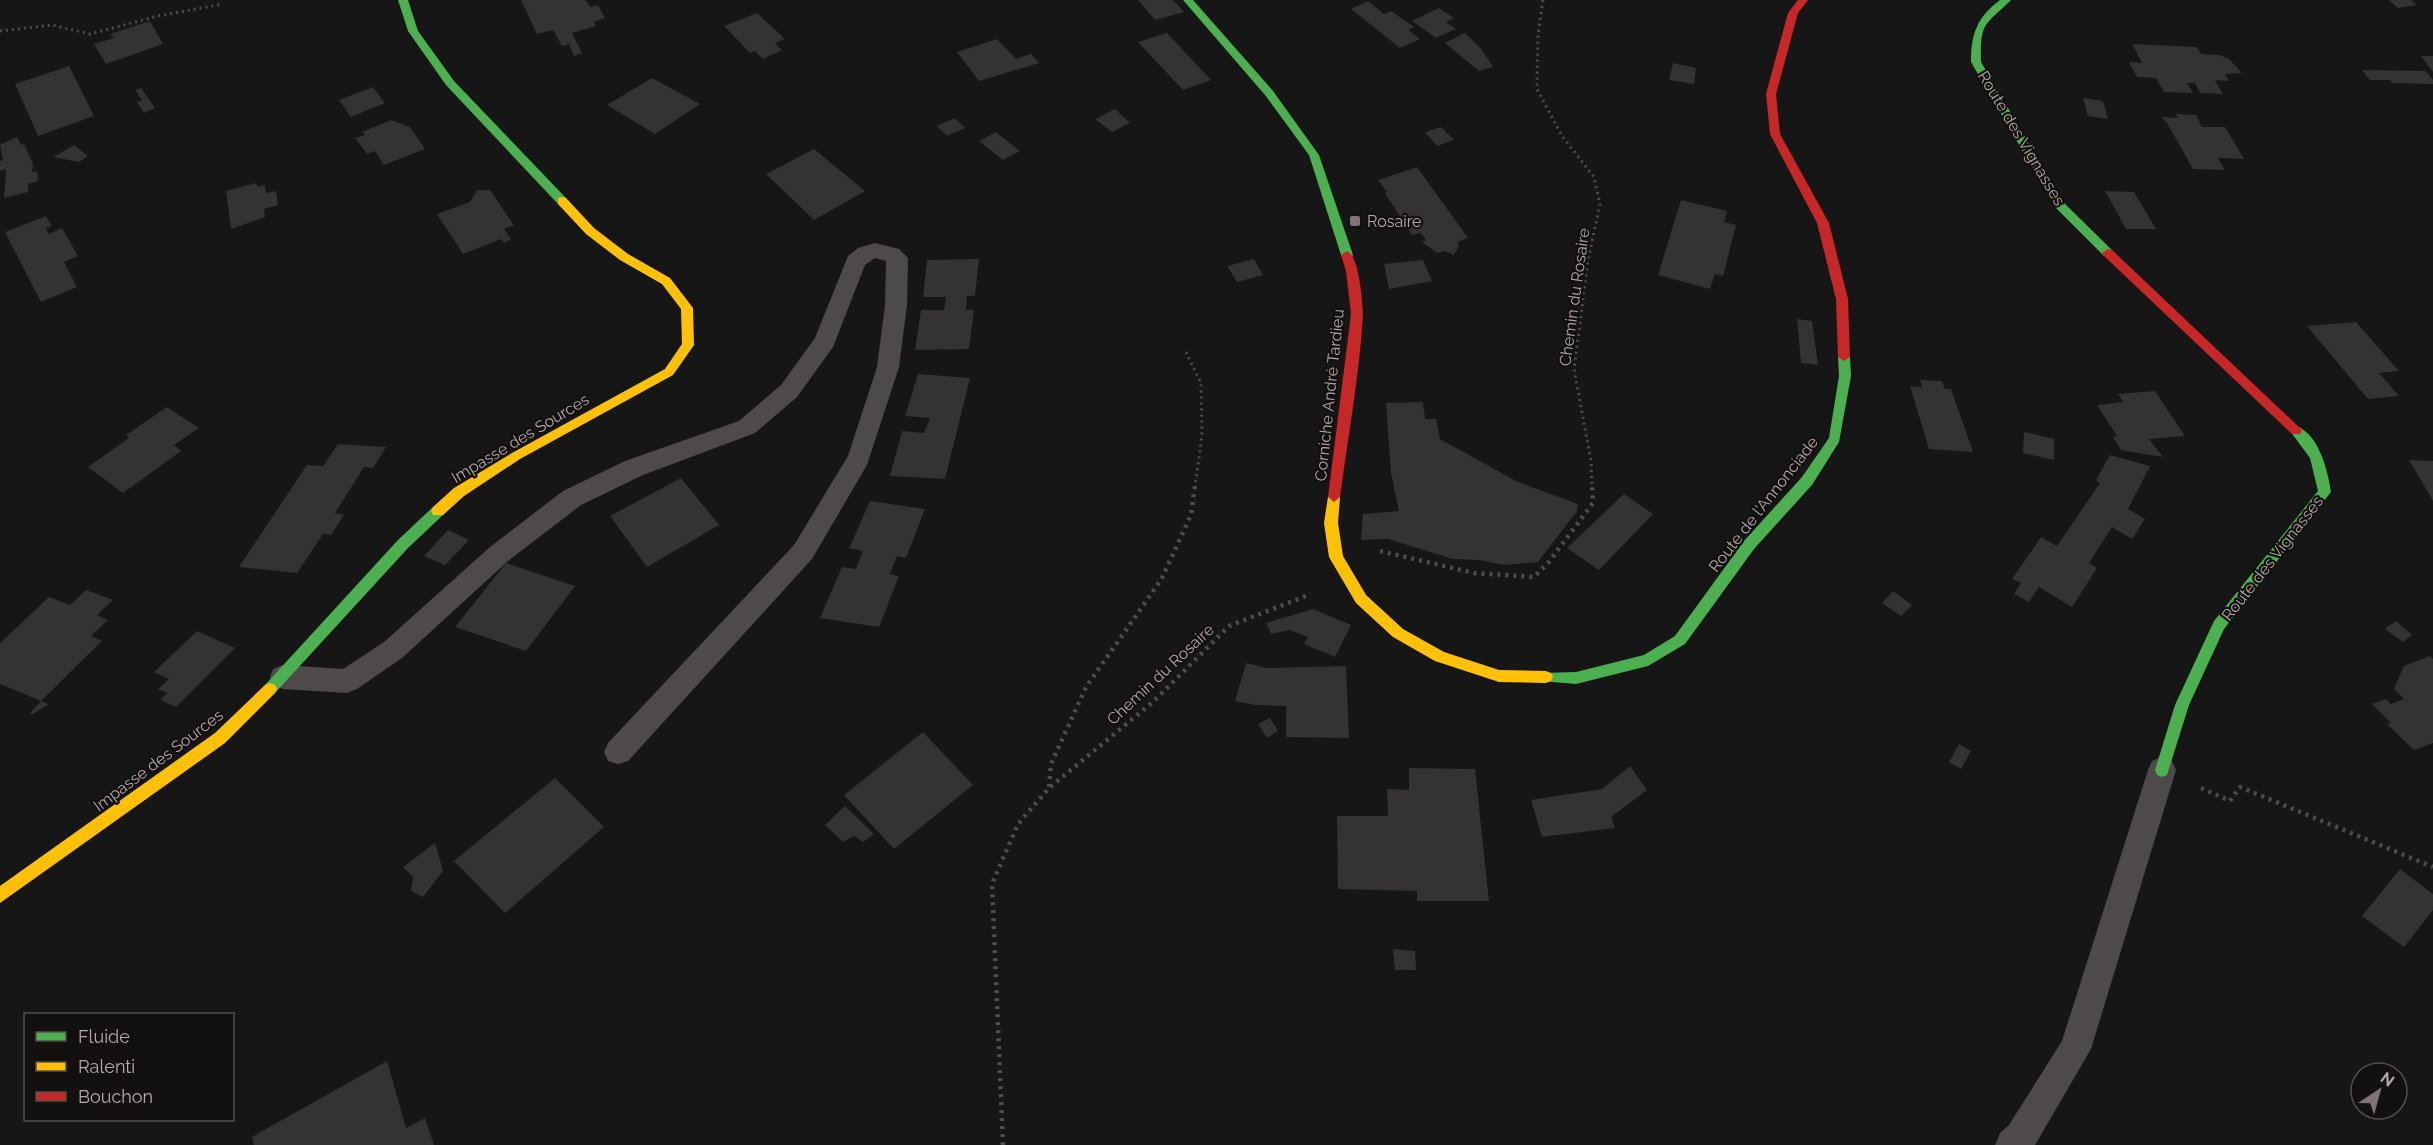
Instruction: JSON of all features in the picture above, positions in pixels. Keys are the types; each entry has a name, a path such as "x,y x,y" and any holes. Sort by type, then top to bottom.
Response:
{"street":[{"name":"Impasse des Sources","path":"0,895 220,738 283,677 404,544 459,492 516,456 669,372 688,345 687,308 666,281 624,257 590,231 450,83 413,32 403,0"},
{"name":"Corniche André Tardieu","path":"1188,0 1269,93 1314,155 1352,272 1357,314 1331,523 1336,557"},
{"name":"Route de l'Annonciade","path":"1336,557 1361,599 1398,633 1440,657 1499,676 1576,678 1648,660 1680,640 1749,545 1807,481 1835,439 1845,376 1842,299 1823,223 1775,134 1771,94 1793,13 1803,0"},
{"name":"Route des Vignasses","path":"2006,0 1984,14 1976,36 1976,62 2059,204 2132,277 2305,440 2322,468 2325,492 2219,625 2182,705 2162,770"}],"lane":[{"path":"283,677 347,681 393,650 499,554 572,498 634,468 747,427 789,391 825,341 856,261 866,251 885,250 897,258 896,305 888,367 859,458 803,552 618,752"},
{"name":"Route des Vignasses","path":"2012,1145 2021,1137 2075,1049 2162,770"}],"path":[{"name":"Chemin du Rosaire","path":"1003,1145 992,884 1018,824 1049,788 1153,702 1229,626 1306,596 1336,557 1359,546 1474,573 1534,577 1548,563 1593,503 1591,461 1574,369 1588,260 1600,204 1594,177 1562,136 1537,89 1538,34 1543,0"},
{"path":"0,31 52,25 90,34 158,16 224,4"},
{"path":"1049,788 1051,764 1086,687 1161,580 1191,515 1202,435 1201,383 1186,352"},
{"path":"2162,770 2230,801 2240,787 2433,867"}],"building":[{"path":"521,0 586,0 590,7 598,5 605,18 594,22 596,26 572,33 582,53 574,56 569,44 562,46 553,30 537,34"},
{"path":"1138,0 1173,0 1184,12 1155,20"},
{"path":"2389,0 2411,0 2417,5 2398,8"},
{"path":"1368,1 1384,14 1391,11 1414,27 1408,30 1420,39 1400,48 1351,9"},
{"path":"1439,8 1454,18 1446,22 1456,29 1436,38 1412,21"},
{"path":"757,13 785,39 775,43 782,50 763,59 755,51 750,53 724,26"},
{"path":"150,21 163,44 106,64 94,44 114,38 110,34"},
{"path":"1167,33 1211,80 1183,90 1138,42"},
{"path":"1465,33 1482,50 1493,67 1479,71 1445,43"},
{"path":"997,39 1016,59 1031,54 1039,63 979,81 957,52"},
{"path":"2132,44 2197,47 2201,54 2220,55 2229,59 2242,73 2225,74 2229,81 2215,80 2223,94 2200,93 2195,83 2187,83 2193,93 2164,92 2156,78 2137,77 2129,62 2142,63"},
{"path":"2421,56 2433,56 2433,72"},
{"path":"1673,63 1696,68 1694,84 1669,80"},
{"path":"69,66 94,116 38,136 15,84"},
{"path":"2362,70 2426,71 2433,80 2433,84 2370,80"},
{"path":"652,78 700,104 655,134 607,105"},
{"path":"373,87 385,103 351,117 339,100"},
{"path":"141,88 155,108 144,113 137,102 142,100 135,90"},
{"path":"2083,98 2103,101 2108,119 2088,116"},
{"path":"1115,109 1130,123 1112,132 1095,119"},
{"path":"2176,114 2196,115 2202,127 2225,127 2244,159 2218,158 2225,170 2193,169 2167,123 2161,117 2178,118"},
{"path":"955,118 965,128 947,136 937,126"},
{"path":"391,120 410,127 425,149 384,165 375,151 367,154 355,138 365,135 362,132"},
{"path":"1441,127 1454,140 1437,146 1425,132"},
{"path":"996,132 1020,151 1003,160 979,141"},
{"path":"17,137 21,145 24,144 33,164 32,172 37,171 38,181 28,184 28,192 4,198 6,172 5,169 0,171 0,161 3,160 0,145"},
{"path":"74,145 88,156 79,162 53,157"},
{"path":"814,149 865,191 814,220 766,174"},
{"path":"1417,167 1468,238 1457,242 1459,246 1454,255 1445,251 1437,253 1422,242 1426,240 1421,233 1412,235 1378,180"},
{"path":"256,183 258,187 265,185 266,193 276,191 278,205 264,209 265,217 231,229 226,191"},
{"path":"477,190 490,190 514,225 504,229 511,239 504,243 501,239 463,254 437,214 470,202"},
{"path":"2105,191 2134,192 2156,229 2126,229"},
{"path":"1681,200 1727,211 1724,222 1736,225 1723,276 1715,274 1710,289 1658,275"},
{"path":"46,216 52,226 46,228 49,234 62,228 78,256 64,262 77,287 41,302 5,232"},
{"path":"979,259 975,296 967,296 966,310 974,310 969,349 915,350 921,310 944,310 946,297 923,297 927,260"},
{"path":"1254,259 1263,275 1237,282 1227,266"},
{"path":"1423,260 1432,281 1389,289 1384,264"},
{"path":"1797,319 1812,321 1818,365 1801,363"},
{"path":"2356,322 2399,371 2379,373 2399,396 2368,399 2307,326"},
{"path":"918,374 970,378 945,479 890,476 902,431 924,433 930,418 905,416"},
{"path":"1920,380 1942,381 1945,389 1951,389 1973,452 1929,449 1910,386 1922,387"},
{"path":"2155,391 2185,436 2149,439 2163,457 2121,450 2113,437 2117,436 2097,405 2123,402 2118,394"},
{"path":"1423,402 1425,419 1436,419 1440,439 1518,482 1578,504 1577,511 1538,562 1505,565 1479,560 1453,559 1388,539 1361,540 1363,514 1399,511 1391,473 1386,403"},
{"path":"167,407 199,428 174,445 181,451 123,493 88,467 129,438 126,435"},
{"path":"2024,432 2054,439 2054,460 2023,453"},
{"path":"338,444 386,447 373,468 364,467 335,513 344,515 331,535 323,534 297,573 239,567 307,465 323,466"},
{"path":"2110,455 2150,466 2128,509 2145,519 2132,539 2112,527 2089,563 2097,568 2072,607 2039,587 2029,602 2014,594 2021,583 2012,579 2041,537 2057,546 2100,483 2096,480"},
{"path":"2409,460 2433,461 2433,501"},
{"path":"681,478 719,525 647,567 610,516"},
{"path":"1624,494 1653,514 1599,570 1567,548"},
{"path":"870,501 925,509 906,558 897,556 890,574 899,576 879,627 820,618 842,567 856,569 863,551 849,548"},
{"path":"448,530 469,540 445,565 424,556"},
{"path":"506,563 575,586 526,651 455,627"},
{"path":"86,590 113,600 97,615 108,620 91,636 102,641 41,701 0,684 0,643 49,597 70,605"},
{"path":"1893,591 1912,605 1901,616 1882,603"},
{"path":"1313,609 1351,625 1335,657 1304,644 1308,637 1290,630 1271,634 1266,623"},
{"path":"2396,621 2412,635 2403,642 2385,629"},
{"path":"197,631 235,648 176,707 161,700 167,693 158,689 169,679 154,672"},
{"path":"2430,656 2433,659 2433,743 2414,750 2387,724 2391,723 2372,704 2386,699 2391,704 2404,699 2394,689 2404,666"},
{"path":"1246,663 1267,668 1346,666 1349,738 1286,737 1286,706 1255,705 1235,701"},
{"path":"41,701 49,704 33,714 30,713"},
{"path":"1270,718 1278,731 1267,738 1258,724"},
{"path":"923,732 973,785 894,849 844,795"},
{"path":"1959,744 1971,751 1961,769 1949,762"},
{"path":"1630,766 1647,790 1611,817 1615,828 1542,837 1531,800 1602,789"},
{"path":"1409,768 1475,769 1489,901 1417,901 1417,891 1338,889 1337,816 1388,816 1387,789 1409,790"},
{"path":"555,778 604,827 505,913 454,861"},
{"path":"845,806 874,834 863,842 854,836 843,842 825,825"},
{"path":"435,843 443,871 423,897 411,891 413,877 403,867"},
{"path":"2400,869 2433,894 2433,910 2404,947 2362,916"},
{"path":"1393,949 1415,951 1416,970 1395,970"},
{"path":"387,1061 406,1128 425,1118 434,1145 254,1145 252,1137"}],"traffic: fast":[{"path":"403,0 413,31 450,83 562,201"},
{"path":"1188,0 1269,93 1314,155 1347,255"},
{"path":"2006,0 1989,13 1980,26 1976,41 1976,62 2059,204 2108,253"},
{"path":"1546,677 1576,678 1648,660 1680,640 1749,545 1807,481 1835,439 1845,376 1844,357"},
{"path":"2162,770 2182,705 2219,625 2325,492 2316,458 2303,437 2296,431"},
{"path":"270,689 403,544 438,511"}],"traffic: slow":[{"path":"438,511 459,492 516,456 669,372 688,345 687,308 666,281 624,257 590,231 562,201"},
{"path":"1334,497 1331,523 1336,557 1361,599 1398,633 1440,657 1499,676 1546,677"},
{"path":"0,895 220,738 270,689"}],"traffic: jam":[{"path":"1803,0 1793,13 1771,94 1775,134 1823,223 1842,299 1844,357"},
{"path":"2108,253 2296,431"},
{"path":"1334,497 1357,314 1352,271 1347,255"}],"place":[{"name":"Rosaire","path":"1355,221"}]}
